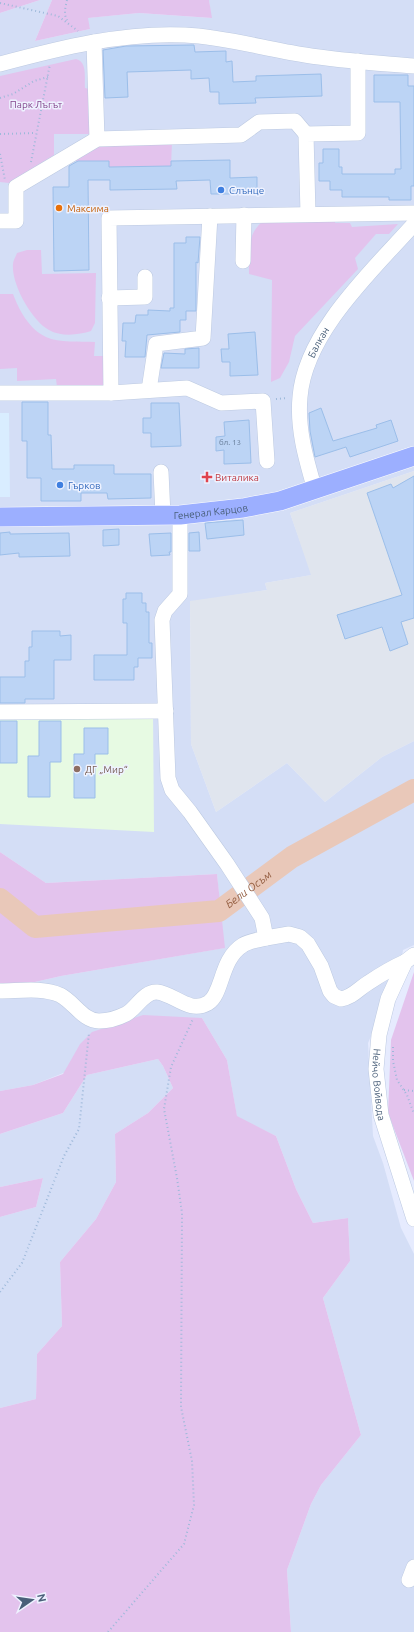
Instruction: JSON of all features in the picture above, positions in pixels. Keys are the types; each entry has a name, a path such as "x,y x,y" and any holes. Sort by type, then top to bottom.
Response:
{"main road":[{"name":"Генерал Карцов","path":"0,517 172,515 243,508 280,501 414,456"}],"street":[{"path":"0,64 94,42 139,36 169,35 222,38 305,55 358,62 414,66"},
{"path":"94,42 97,139"},
{"path":"306,134 358,134 358,62"},
{"path":"0,221 16,221 16,188 97,139 241,135 259,122 295,121 306,134 308,214"},
{"path":"111,393 109,218 414,213"},
{"path":"243,261 244,215"},
{"path":"149,390 156,344 203,338 210,216"},
{"name":"Балкан","path":"315,490 302,444 300,412 302,382 311,355 327,327 364,281 414,224"},
{"path":"109,298 145,297 145,277"},
{"path":"0,393 111,393 187,388 221,403 263,401 267,461"},
{"path":"161,472 172,515 180,594 165,610 162,620 168,778 172,790 190,812 252,901 262,918 266,938"},
{"path":"0,712 166,710"},
{"path":"0,991 39,990 60,995 73,1004 90,1020 99,1021 110,1020 127,1014 152,992 158,992 189,1006 199,1006 207,1003 214,998 227,963 234,952 244,944 266,938 289,934 300,937 308,944 321,966 330,991 334,996 341,999 354,994 388,970 409,959"},
{"name":"Нейчо Войвода","path":"409,959 388,999 379,1035 376,1068 381,1115 414,1219"}],"path":[{"path":"67,0 65,10 66,19 75,30 78,46"},
{"path":"0,3 58,16 94,42"},
{"path":"27,181 53,51"},
{"path":"0,98 13,94 34,81 48,77"},
{"path":"0,134 36,133"},
{"path":"263,401 300,396"},
{"path":"108,1632 184,1544 194,1505 192,1461 181,1407 182,1213 164,1109 171,1067 199,1006"},
{"path":"0,1292 22,1263 64,1156 79,1129 90,1020"},
{"path":"392,1044 393,1061 398,1080 414,1114"},
{"path":"404,1090 414,1091"}],"shaded area":[{"path":"40,0 52,0 35,41 90,29 87,18 139,13 211,18 209,0 414,0 414,471 290,513 312,575 265,583 267,590 190,602 191,744 216,812 287,763 325,802 382,757 414,741 414,945 403,950 400,969 368,1043 373,1136 383,1163 401,1228 414,1254 414,1632 291,1632 287,1570 311,1504 321,1485 361,1435 323,1298 350,1261 348,1218 313,1223 296,1189 276,1136 237,1117 227,1060 202,1018 33,1085 0,1091 0,990 61,976 224,948 217,874 46,883 0,852 0,13"},
{"path":"0,413 9,413 10,497 0,497"},
{"path":"414,471 414,741 382,757 325,802 287,763 216,812 191,744 190,601 267,590 265,583 311,575 290,513"},
{"name":"ДГ „Мир“","path":"153,713 154,832 0,824 0,715"},
{"path":"158,1059 163,1066 173,1088 148,1113 115,1134 116,1182 96,1219 60,1262 62,1326 37,1354 36,1399 0,1408 0,1217 36,1207 43,1178 0,1187 0,1134 63,1113 87,1075"}],"green space":[{"path":"0,0 40,0 0,13"},
{"path":"52,0 209,0 212,18 139,13 88,18 90,29 35,41"},
{"name":"Парк Лъгът","path":"76,59 80,61 84,67 85,88 89,89 90,134 54,134 54,155 9,183 0,182 0,76"},
{"path":"100,142 172,142 171,166 109,167 109,161 69,161"},
{"path":"335,217 335,223 350,223 352,227 398,224 389,234 376,234 355,258 358,269 295,336 289,362 280,378 271,382 272,280 249,274 249,252 251,239 258,226 263,221"},
{"path":"27,250 41,250 42,274 96,273 95,323 91,331 81,334 59,334 49,330 36,319 19,291 13,272 13,263 17,253"},
{"path":"0,294 13,294 25,318 40,334 51,339 63,341 95,342 94,356 105,356 105,385 57,387 56,379 17,381 17,368 0,369"},
{"path":"0,852 46,883 217,874 225,948 61,976 0,990"},
{"path":"414,972 414,1181 388,1113 391,1040"},
{"path":"143,1015 202,1018 227,1060 237,1116 276,1136 296,1189 313,1223 348,1218 350,1261 323,1298 361,1435 321,1485 311,1504 287,1570 291,1632 0,1632 0,1408 36,1399 37,1354 62,1326 60,1262 96,1219 116,1182 115,1134 148,1113 173,1088 163,1066 158,1059 87,1075 63,1113 0,1134 0,1091 33,1085 63,1074 80,1044 92,1032"},
{"path":"43,1178 36,1207 0,1217 0,1187"}],"building":[{"path":"194,45 195,52 226,51 226,62 232,61 233,82 256,81 256,76 321,74 322,96 255,98 256,103 219,104 219,92 210,92 209,78 191,79 191,70 127,72 128,97 105,98 103,50 126,46"},
{"path":"374,75 408,75 408,86 414,86 414,186 411,186 411,200 389,200 389,197 342,197 342,190 330,190 330,181 319,181 319,163 323,163 323,149 339,149 339,167 342,167 342,174 395,174 395,169 401,169 400,102 374,102"},
{"path":"230,160 230,178 257,177 257,194 211,194 210,180 176,181 177,189 110,190 110,180 88,180 89,270 54,271 53,187 69,187 69,166 78,161 109,161 109,167 171,166 171,161"},
{"path":"186,237 200,237 198,263 196,262 196,311 186,311 186,320 180,320 180,332 147,335 145,357 125,357 126,341 122,341 123,323 135,323 136,315 148,315 148,310 170,311 170,308 174,308 174,243 186,243"},
{"path":"255,332 258,375 230,376 230,362 222,362 221,349 229,349 228,334"},
{"path":"199,348 199,368 161,368 164,353 185,354 185,349"},
{"path":"22,402 48,402 48,435 51,435 52,469 74,469 74,465 114,465 114,474 151,474 151,498 108,499 107,493 81,493 81,501 41,501 41,478 27,478 27,441 22,441"},
{"path":"151,403 179,403 181,446 151,447 151,433 143,433 143,418 151,418"},
{"path":"321,408 333,441 377,428 376,425 391,420 398,441 350,457 346,447 315,457 310,431 309,413"},
{"path":"249,420 251,463 224,464 224,450 216,451 216,437 225,436 224,422"},
{"path":"414,476 414,618 401,622 408,644 390,651 382,627 345,639 337,615 402,595 367,493 391,484 393,488"},
{"path":"243,520 244,535 207,539 205,523"},
{"path":"119,529 119,545 103,546 103,530"},
{"path":"10,532 10,534 69,533 70,556 19,557 19,553 0,555 0,533"},
{"path":"199,532 200,551 189,551 189,533"},
{"path":"171,533 170,555 151,556 149,534"},
{"path":"126,593 142,593 142,603 146,603 146,612 149,612 149,643 152,643 152,658 138,658 138,667 134,667 134,680 94,680 94,655 127,655 127,623 123,623 123,599 126,599"},
{"path":"32,631 60,631 60,636 71,635 71,660 54,660 54,699 25,699 25,703 0,703 0,677 25,677 25,661 29,661 29,647 32,647"},
{"path":"0,721 17,721 17,763 0,763"},
{"path":"39,721 61,721 61,762 50,762 50,797 28,797 28,756 39,756"},
{"path":"84,728 108,728 108,754 95,754 95,798 74,798 74,754 84,754"}],"waterway":[{"name":"Бели Осъм","path":"0,899 35,927 219,911 292,857 414,790"}],"place":[{"name":"Слънце","path":"221,190"},
{"name":"Максима","path":"59,208"},
{"name":"Виталика","path":"207,477"},
{"name":"Гърков","path":"60,485"},
{"name":"ДГ „Мир“","path":"77,769"}]}
